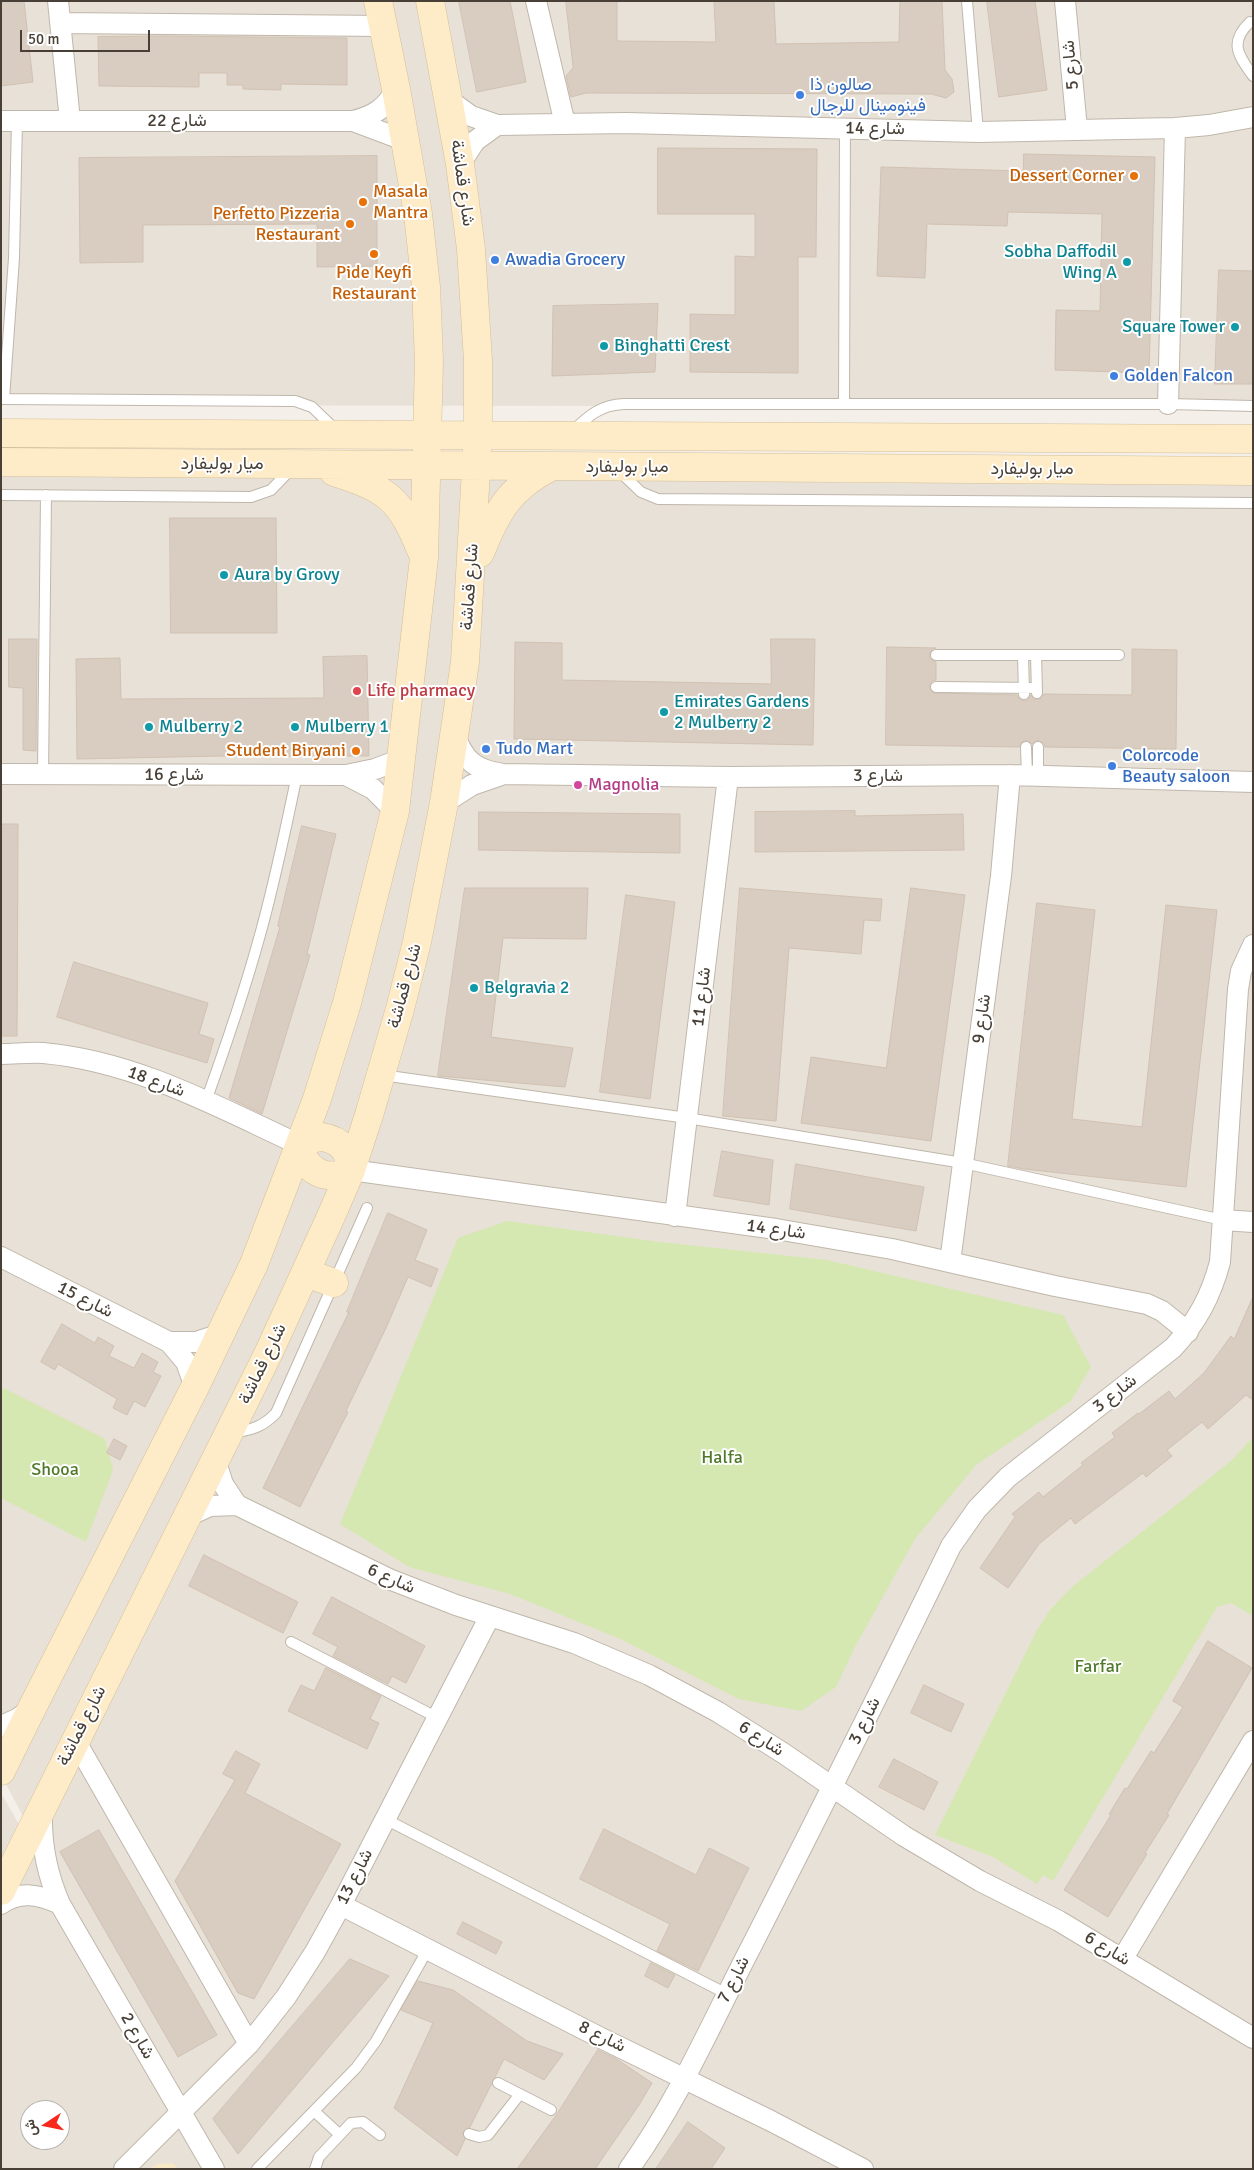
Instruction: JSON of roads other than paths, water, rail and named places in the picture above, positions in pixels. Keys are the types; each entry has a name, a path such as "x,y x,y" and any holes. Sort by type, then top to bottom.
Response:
{"street":[{"path":"58,1 70,121"},
{"name":"شارع قماشة","path":"1,1891 270,1352 306,1273 351,1170 417,942 444,803 465,662 478,435 478,361 470,249 460,164 430,1"},
{"path":"536,1 565,124"},
{"name":"شارع 5","path":"1065,1 1077,129"},
{"path":"1,1771 195,1387 254,1264 317,1099 347,1003 394,811 402,759 424,558 429,361 426,288 418,214 381,14 61,23"},
{"name":"شارع 22","path":"9,121 353,121 367,118 379,111 389,101 396,89"},
{"name":"شارع 14","path":"449,100 471,116 497,125 626,123 978,132 1175,128 1209,125 1253,117"},
{"name":"شارع 22","path":"353,121 406,142"},
{"path":"460,164 475,141 497,125"},
{"path":"1168,404 1175,128"},
{"name":"ميار بوليفارد","path":"1,433 1253,438"},
{"name":"ميار بوليفارد","path":"1,462 1253,471"},
{"path":"304,464 376,487 390,497 411,524 424,558"},
{"path":"470,578 500,508 514,490 532,476 552,466"},
{"name":"شارع 3","path":"454,733 460,750 471,763 486,772 503,774 728,777 1025,776 1253,782"},
{"name":"شارع 16","path":"1,774 346,775 375,770 402,759"},
{"name":"شارع 3","path":"444,803 472,784 503,774"},
{"name":"شارع 16","path":"346,775 373,789 394,811"},
{"name":"شارع 9","path":"950,1262 1001,876 1025,776"},
{"name":"شارع 11","path":"675,1216 728,777"},
{"name":"شارع 3","path":"832,1788 951,1546 977,1509 1008,1477 1157,1362 1188,1332 1202,1310 1213,1287 1220,1262 1238,989 1241,971 1253,945"},
{"name":"شارع 18","path":"1,1054 43,1053 86,1060 128,1071 170,1085 300,1145"},
{"path":"300,1145 305,1162 318,1173 335,1176 351,1170"},
{"name":"شارع 14","path":"351,1170 834,1238 1147,1304 1162,1311 1188,1332"},
{"path":"1223,1220 1253,1222"},
{"name":"شارع 15","path":"1,1257 169,1342 186,1362 195,1387"},
{"path":"306,1273 334,1283"},
{"name":"شارع 15","path":"169,1342 196,1342 220,1334"},
{"path":"215,1459 223,1484 237,1505"},
{"name":"شارع 6","path":"186,1517 210,1506 237,1505 389,1579 422,1593 574,1643 649,1675 718,1712 783,1753 904,1836 980,1881 1059,1921 1123,1958 1253,2038"},
{"name":"شارع 13","path":"182,2112 249,2044 286,1997 315,1952 490,1616"},
{"path":"1,1726 17,1719 32,1708"},
{"path":"75,1740 249,2044"},
{"path":"1123,1958 1253,1741"},
{"name":"شارع 7","path":"629,2169 647,2143 684,2078 832,1788"},
{"name":"شارع 2","path":"42,1806 44,1857 50,1881 60,1904 214,2169"},
{"path":"1,1904 7,1899 24,1894 43,1896 60,1904"},
{"name":"شارع 8","path":"341,1905 771,2120 863,2169"},
{"path":"124,2169 182,2112"}],"lane":[{"path":"967,1 978,132"},
{"path":"1250,22 1238,38 1237,48 1240,58 1253,76"},
{"path":"9,121 14,258 3,399 294,401 312,407 340,435"},
{"path":"844,128 844,404"},
{"path":"568,435 595,410 614,404 1168,404 1253,406"},
{"path":"1,494 251,497 272,490 304,464"},
{"path":"615,466 640,492 658,499 1253,503"},
{"path":"43,774 46,495"},
{"path":"936,655 1119,655"},
{"path":"1023,655 1024,691"},
{"path":"936,687 1037,691 1036,655"},
{"path":"1025,776 1026,747"},
{"path":"1025,776 1038,747"},
{"path":"206,1101 234,1021 259,940 280,858 296,775"},
{"path":"380,1075 687,1118 963,1163 1223,1220"},
{"path":"228,1433 256,1428 268,1422 276,1413 367,1208"},
{"path":"291,1642 438,1718"},
{"path":"385,1819 727,1994"},
{"path":"257,2169 356,2068 376,2041 428,1949"},
{"path":"498,2083 551,2110"},
{"path":"469,2134 479,2137 488,2135 520,2094"},
{"path":"314,2111 339,2134"},
{"path":"315,2169 319,2157 350,2123 356,2121 363,2122 380,2134"}],"place":[{"name":"صالون ذا فينومينال للرجال","path":"800,95"},
{"name":"Dessert Corner","path":"1134,176"},
{"name":"Masala Mantra","path":"363,202"},
{"name":"Perfetto Pizzeria Restaurant","path":"350,224"},
{"name":"Pide Keyfi Restaurant","path":"374,254"},
{"name":"Awadia Grocery","path":"495,260"},
{"name":"Sobha Daffodil Wing A","path":"1127,262"},
{"name":"Square Tower","path":"1235,327"},
{"name":"Binghatti Crest","path":"604,346"},
{"name":"Golden Falcon","path":"1114,376"},
{"name":"Aura by Grovy","path":"224,575"},
{"name":"Life pharmacy","path":"357,691"},
{"name":"Emirates Gardens 2 Mulberry 2","path":"664,712"},
{"name":"Mulberry 2","path":"149,727"},
{"name":"Mulberry 1","path":"295,727"},
{"name":"Tudo Mart","path":"486,749"},
{"name":"Student Biryani","path":"356,751"},
{"name":"Colorcode Beauty saloon","path":"1112,766"},
{"name":"Magnolia","path":"578,785"},
{"name":"Belgravia 2","path":"474,988"}],"park label":[{"name":"Halfa","path":"722,1458"},
{"name":"Shooa","path":"55,1470"},
{"name":"Farfar","path":"1098,1667"}]}
